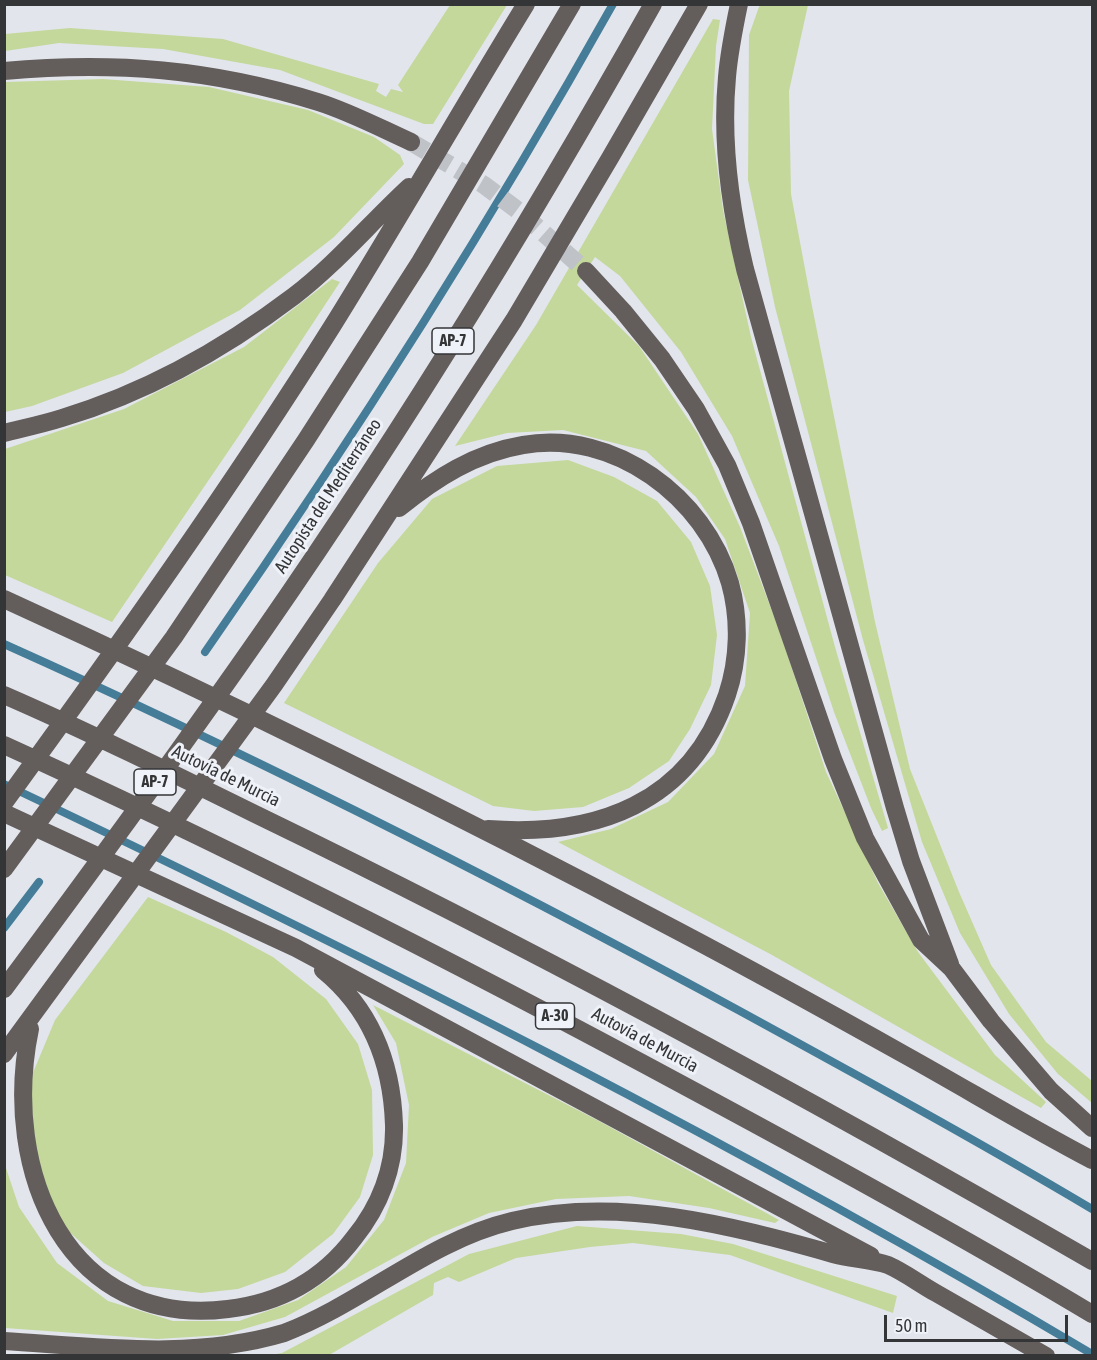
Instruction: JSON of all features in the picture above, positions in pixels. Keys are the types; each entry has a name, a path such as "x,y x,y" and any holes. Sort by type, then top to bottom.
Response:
{"highway":[{"path":"4,803 138,619 333,325 526,4"},
{"path":"6,868 174,636 306,441 408,281 572,4"},
{"name":"Autopista del Mediterráneo","path":"4,989 238,667 351,499 480,299 653,4"},
{"path":"4,1054 274,685 386,518 542,273 699,4"},
{"path":"739,4 726,77 725,121 733,219 895,808 911,861 952,969"},
{"path":"4,71 56,66 129,67 197,74 262,87 320,103 411,142"},
{"path":"4,433 63,418 126,394 184,367 240,334 295,296 422,176"},
{"path":"586,271 623,311 662,359 696,409 727,465 751,523 833,759 865,838 921,940 952,969 992,1022 1051,1090 1092,1128"},
{"path":"386,518 421,490 454,468 490,453 524,444 560,442 590,448 622,459 640,468 678,496 698,519 720,555 730,584 736,613 737,647 731,682 720,716 702,748 680,773 652,796 620,813 585,824 557,829 519,831 480,828"},
{"path":"4,599 480,828 680,932 906,1055 1018,1121 1092,1160"},
{"name":"Autovía de Murcia","path":"4,694 360,865 612,994 1092,1260"},
{"name":"Autovía de Murcia","path":"4,745 339,906 580,1029 834,1167 1092,1314"},
{"path":"4,813 296,948 887,1265 1046,1356"},
{"path":"43,1003 21,1054 10,1114 11,1144 19,1177 29,1205 46,1233 65,1255 86,1273 114,1290 145,1303 179,1310 211,1312 242,1308 269,1301 302,1287 330,1266 366,1224 380,1197 389,1168 394,1136 389,1072 380,1045 361,1010 337,982 296,948"},
{"path":"4,1341 165,1353 210,1352 247,1345 285,1333 321,1316 432,1253 471,1234 510,1222 549,1214 590,1211 635,1213 700,1221 759,1233 841,1256 887,1265"}],"green space":[{"path":"760,4 808,5 789,91 791,194 875,622 910,769 991,965 1046,1042 1092,1081 1092,1103 1058,1074 1009,1014 960,933 922,842 863,640 775,307 748,180 749,35"},
{"path":"450,5 507,5 433,124 424,124 280,70 163,49 59,43 5,51 5,34 70,28 223,39 379,84 376,91 386,97 391,89 403,92 398,85"},
{"path":"713,19 720,20 716,46 712,129 723,210 751,337 835,647 888,828 882,831 871,808 834,712 779,546 732,436 681,352 620,276 595,257 577,285 639,346 698,434 740,527 780,632 826,772 878,883 918,952 995,1055 1046,1102 1041,1108 772,955 558,842 611,829 668,802 714,754 745,686 750,613 725,539 696,497 646,451 563,430 507,433 455,446 536,325"},
{"path":"103,79 209,87 308,110 374,137 400,155 404,164 334,237 240,310 123,373 32,406 5,412 5,82"},
{"path":"332,279 340,282 112,622 5,575 5,449 124,409 244,347"},
{"path":"568,460 614,477 657,501 691,542 710,586 717,635 711,685 690,729 669,761 629,788 583,807 534,811 493,806 284,703 378,563 432,499 497,466"},
{"path":"148,897 226,932 273,957 326,999 358,1044 372,1090 373,1155 360,1197 333,1234 285,1272 238,1289 201,1293 143,1286 104,1263 66,1229 43,1187 29,1139 32,1075 55,1020"},
{"path":"373,1005 597,1120 779,1220 775,1223 709,1208 629,1196 556,1199 489,1213 432,1237 285,1317 223,1335 157,1339 5,1328 5,1165 19,1207 57,1263 108,1301 173,1321 239,1321 298,1300 346,1267 384,1220 406,1163 409,1105 396,1043"},
{"path":"577,1226 681,1234 733,1244 897,1296 893,1313 730,1255 633,1243 516,1258 459,1282 448,1277 434,1283 433,1295 329,1355 271,1355 282,1353 469,1254"}],"waterway":[{"path":"205,652 313,494 417,333 517,170 613,4"},
{"path":"4,644 283,775 557,914 872,1083 1092,1209"},
{"path":"4,784 281,918 691,1128 826,1202 1092,1354"},
{"path":"4,928 39,882"}],"tunnel":[{"path":"411,142 484,185 520,212 586,271"}]}
